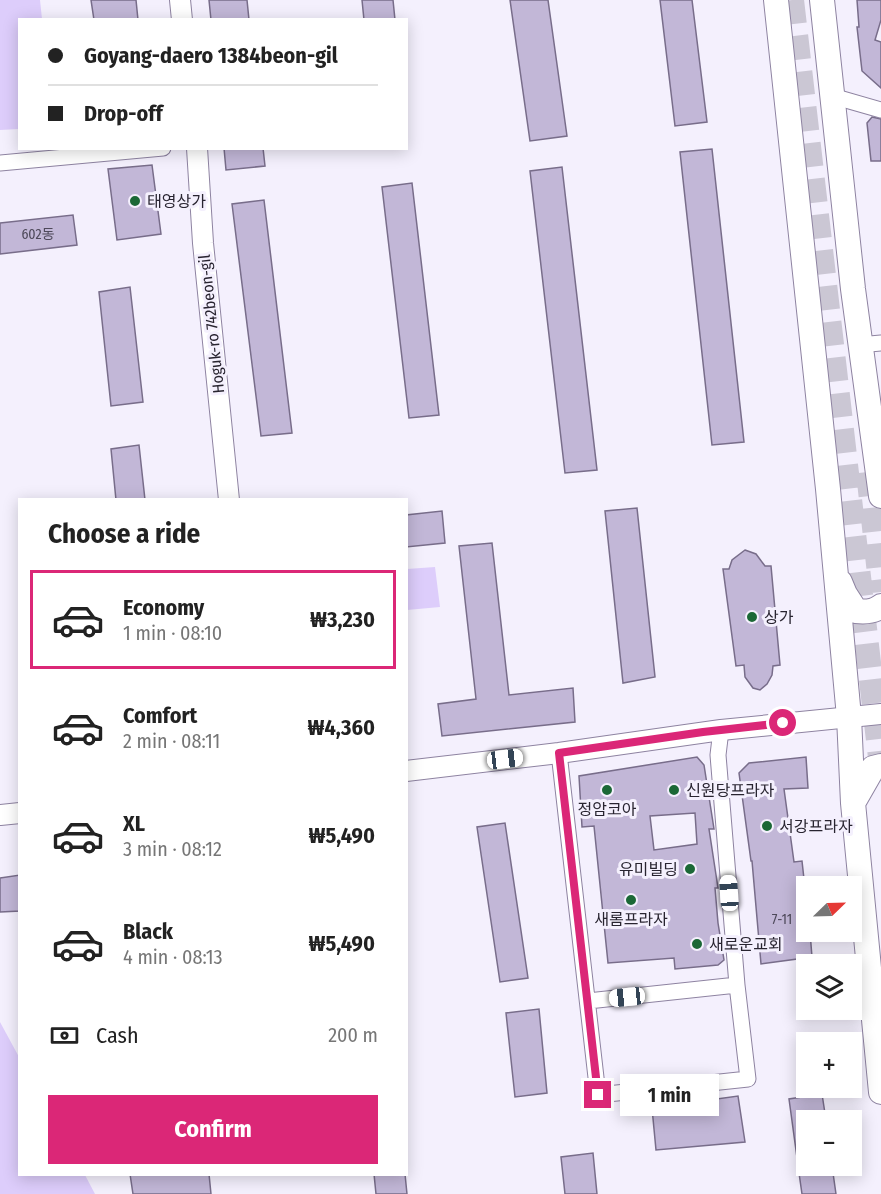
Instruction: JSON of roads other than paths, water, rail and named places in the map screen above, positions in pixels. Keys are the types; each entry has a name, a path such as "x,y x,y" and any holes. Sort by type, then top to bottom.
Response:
{"main road":[{"path":"776,0 835,568 849,717 853,803 881,1092"},
{"path":"822,0 832,96 870,344 881,496"},
{"path":"835,568 844,594 856,610 866,612 877,610 881,606"},
{"path":"853,803 873,768 881,766"}],"street":[{"path":"180,0 182,18"},
{"path":"832,96 881,111"},
{"path":"0,163 141,150"},
{"name":"Hoguk-ro 742beon-gil","path":"196,150 203,243 229,498"},
{"path":"408,771 559,753 721,730 881,714"},
{"path":"559,753 598,1095 748,1079 737,986 718,755 721,730"},
{"path":"0,815 18,813"},
{"path":"588,1002 737,986"}],"tunnel":[{"path":"792,0 881,766"},
{"path":"868,472 881,592"}],"place":[{"name":"태영상가","path":"135,201"},
{"name":"상가","path":"752,617"},
{"name":"정암코아","path":"607,790"},
{"name":"신원당프라자","path":"674,790"},
{"name":"서강프라자","path":"767,826"},
{"name":"유미빌딩","path":"690,869"},
{"name":"새롬프라자","path":"631,900"},
{"name":"새로운교회","path":"697,944"}]}
